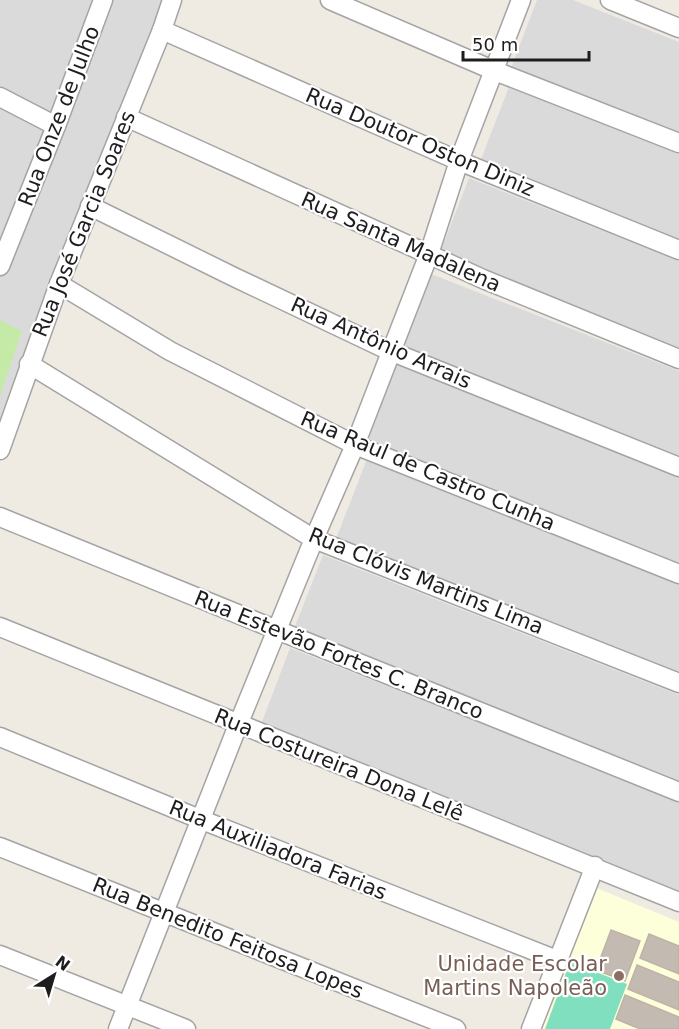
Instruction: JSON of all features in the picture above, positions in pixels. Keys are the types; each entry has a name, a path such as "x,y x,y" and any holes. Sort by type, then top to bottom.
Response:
{"street":[{"name":"Rua Onze de Julho","path":"0,266 103,0"},
{"name":"Rua José Garcia Soares","path":"0,450 59,284 172,0"},
{"path":"330,0 495,71 679,143"},
{"path":"118,1029 238,725 314,538 355,445 429,254 459,161 521,0"},
{"path":"610,0 679,28"},
{"name":"Rua Doutor Oston Diniz","path":"162,30 459,161 679,250"},
{"path":"0,97 56,126"},
{"name":"Rua Santa Madalena","path":"126,117 536,301 679,359"},
{"name":"Rua Antônio Arrais","path":"90,206 390,351 679,466"},
{"name":"Rua Raul de Castro Cunha","path":"59,284 170,351 355,445 679,574"},
{"name":"Rua Clóvis Martins Lima","path":"29,364 314,538 679,683"},
{"name":"Rua Estevão Fortes C. Branco","path":"0,516 679,792"},
{"name":"Rua Costureira Dona Lelê","path":"0,627 238,725 595,866 679,902"},
{"name":"Rua Auxiliadora Farias","path":"0,737 202,820 557,960"},
{"name":"Rua Benedito Feitosa Lopes","path":"0,847 456,1029"},
{"path":"531,1029 595,866"},
{"path":"0,955 186,1029"}],"shaded area":[{"path":"0,0 171,0 0,450"},
{"path":"537,0 573,0 679,42 679,134 511,68"},
{"path":"509,87 679,154 679,246 478,167"},
{"path":"469,178 679,261 679,353 438,258"},
{"path":"431,274 679,371 679,463 401,353"},
{"path":"395,362 679,474 679,566 365,442"},
{"path":"367,459 679,582 679,675 336,539"},
{"path":"323,555 679,695 679,787 292,634"},
{"path":"290,648 679,801 679,893 260,727"},
{"name":"Unidade Escolar Martins Napoleão","path":"594,887 679,922 679,1029 537,1029"}],"green space":[{"path":"0,320 22,331 0,396"},
{"path":"570,962 627,984 610,1029 545,1029"}],"building":[{"path":"611,930 640,941 625,981 596,970"},
{"path":"649,934 679,946 679,974 640,958"},
{"path":"637,965 679,982 679,1010 628,989"},
{"path":"625,995 679,1017 679,1029 640,1029 616,1019"}],"place":[{"name":"Unidade Escolar Martins Napoleão","path":"619,976"}]}
